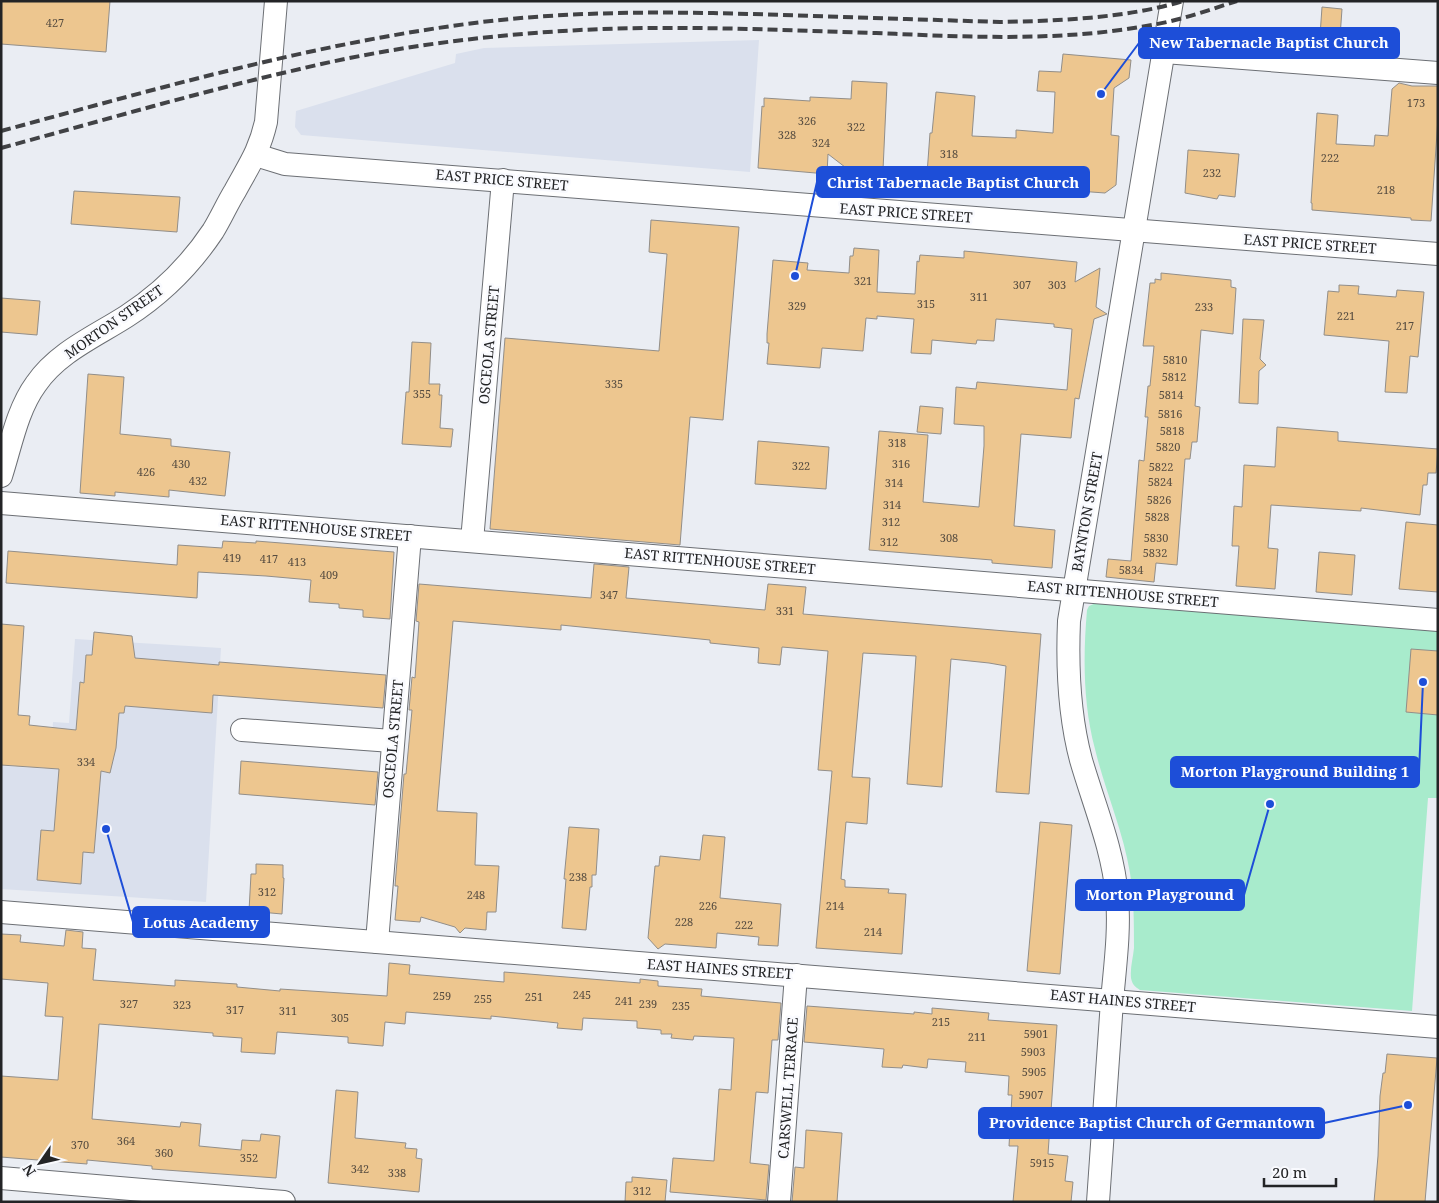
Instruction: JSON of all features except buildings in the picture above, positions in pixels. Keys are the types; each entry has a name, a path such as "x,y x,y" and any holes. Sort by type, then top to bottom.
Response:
{"street":[{"name":"MORTON STREET","path":"1,476 20,415 37,383 65,355 146,303 178,273 197,252 212,231 256,155 266,122 276,1"},
{"name":"BAYNTON STREET","path":"1098,1202 1117,951 1117,895 1113,867 1081,760 1074,727 1070,699 1068,648 1070,613 1172,1"},
{"path":"1164,52 1438,73"},
{"name":"EAST PRICE STREET","path":"256,155 285,164 1438,254"},
{"name":"OSCEOLA STREET","path":"472,541 503,180"},
{"name":"EAST RITTENHOUSE STREET","path":"1,503 1438,620"},
{"name":"OSCEOLA STREET","path":"376,942 410,536"},
{"path":"242,730 392,741"},
{"name":"EAST HAINES STREET","path":"1,912 1438,1026"},
{"name":"CARSWELL TERRACE","path":"779,1202 796,975"},
{"path":"1,1178 284,1202"}],"shaded area":[{"path":"759,40 750,172 301,135 295,127 296,111 455,63 456,54 484,48"},
{"path":"75,639 221,648 206,902 1,889 1,766 50,769 53,722 69,723"}],"green space":[{"path":"1096,603 1438,631 1438,798 1428,798 1412,1011 1140,990 1134,985 1131,980 1134,929 1130,873 1123,841 1095,749 1086,697 1085,645 1087,610 1089,606"}],"railway":[{"path":"1,131 180,83 300,54 360,41 482,22 605,13 729,13 1022,22 1116,15 1162,7 1183,1"},
{"path":"1,148 262,78 369,54 439,43 509,35 580,30 654,28 765,29 980,37 1048,36 1083,34 1163,23 1237,1"}],"place":[{"name":"New Tabernacle Baptist Church","path":"1101,94"},
{"name":"Christ Tabernacle Baptist Church","path":"795,276"},
{"name":"Morton Playground Building 1","path":"1423,682"},
{"name":"Morton Playground","path":"1270,804"},
{"name":"Lotus Academy","path":"106,829"},
{"name":"Providence Baptist Church of Germantown","path":"1408,1105"}]}
